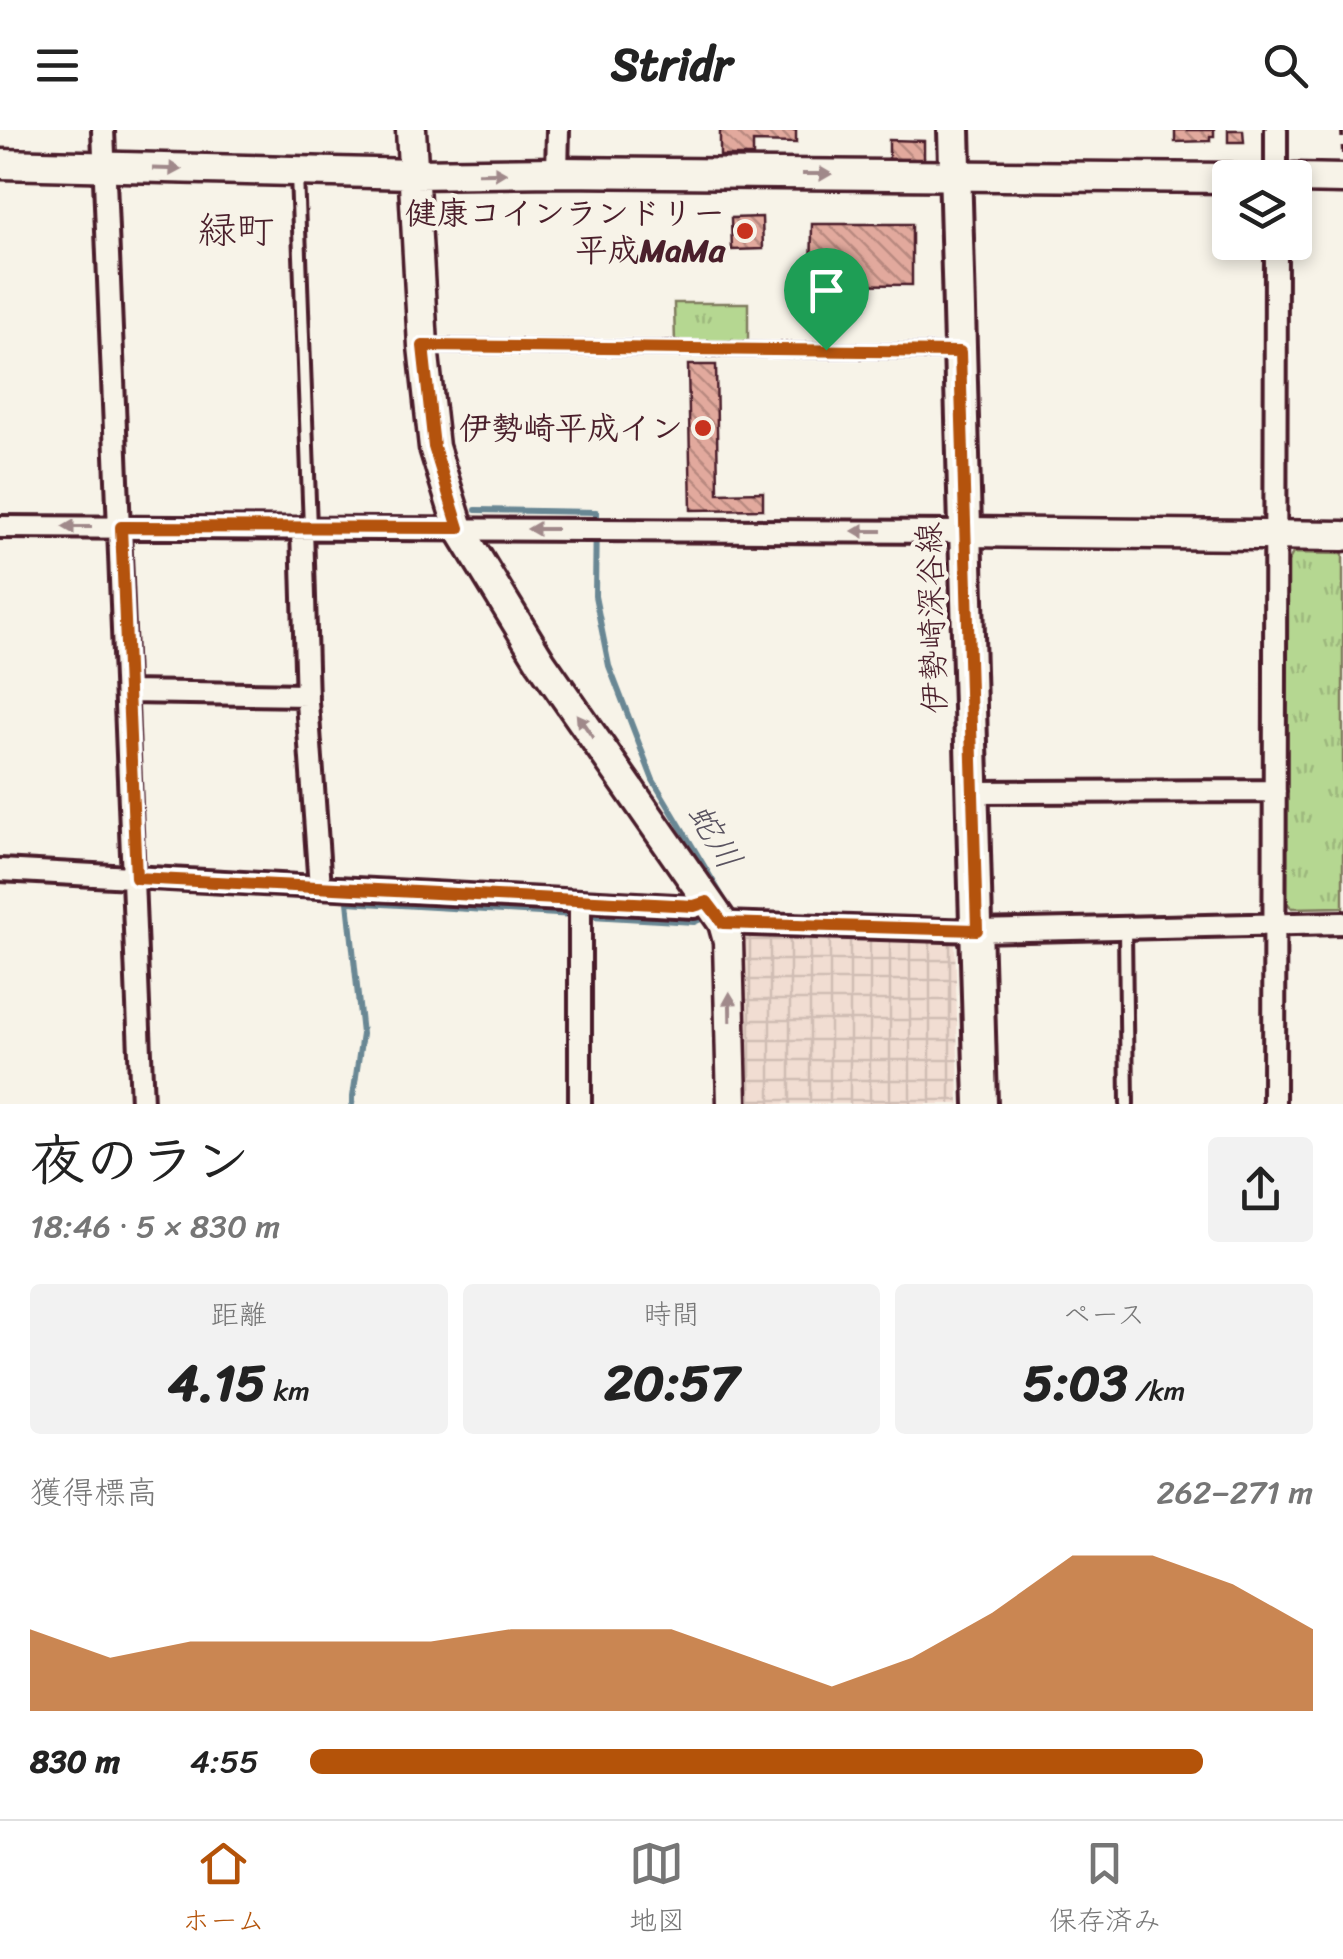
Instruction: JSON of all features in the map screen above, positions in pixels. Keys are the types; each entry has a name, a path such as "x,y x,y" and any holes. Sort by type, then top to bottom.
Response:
{"main road":[{"name":"伊勢崎深谷線","path":"954,130 981,1104"}],"street":[{"path":"103,130 136,878 142,1104"},
{"path":"411,130 423,346 434,447 459,528 540,662 715,912 728,941 732,1104"},
{"path":"556,172 558,130"},
{"path":"1276,130 1276,160"},
{"path":"0,164 297,173 1212,178"},
{"path":"1312,178 1343,179"},
{"path":"1274,1104 1276,260"},
{"path":"0,527 1343,536"},
{"path":"306,528 307,694 320,887"},
{"path":"128,692 307,694"},
{"path":"972,792 1275,791"},
{"path":"0,870 694,906 715,912 977,930 1343,923"},
{"path":"580,903 580,1104"}],"lane":[{"path":"297,173 306,528"},
{"path":"423,346 960,352"},
{"path":"1125,928 1127,1104"}],"path":[{"path":"1342,130 1343,155"}],"shaded area":[{"path":"736,927 955,937 959,1104 742,1104"}],"green space":[{"path":"674,303 748,303 748,343 675,344"},
{"path":"1293,553 1343,554 1343,907 1292,908 1285,901 1286,566"}],"building":[{"path":"720,130 796,130 796,143 753,142 753,156 720,156"},
{"path":"1175,130 1214,130 1214,136 1210,136 1210,141 1175,142"},
{"path":"1228,130 1243,130 1244,142 1228,142"},
{"path":"889,140 924,141 924,160 889,160"},
{"path":"762,217 763,249 732,250 731,218"},
{"path":"812,224 912,224 912,285 811,284"},
{"name":"伊勢崎平成イン","path":"688,365 716,365 718,493 763,492 763,509 691,510"}],"waterway":[{"name":"蛇川","path":"476,510 596,512 595,596 609,666 653,780 729,908 722,911"},
{"name":"蛇川","path":"352,1104 362,1034 348,902 694,922 710,915"}],"place":[{"name":"健康コインランドリー 平成MaMa","path":"745,231"},
{"name":"伊勢崎平成イン","path":"703,428"}],"district":[{"name":"緑町","path":"236,230"}],"route":[{"path":"423,346 826,350 960,352 977,930 723,923 707,902 694,906 580,903 136,878 121,527 459,528 434,447 423,346"}]}
